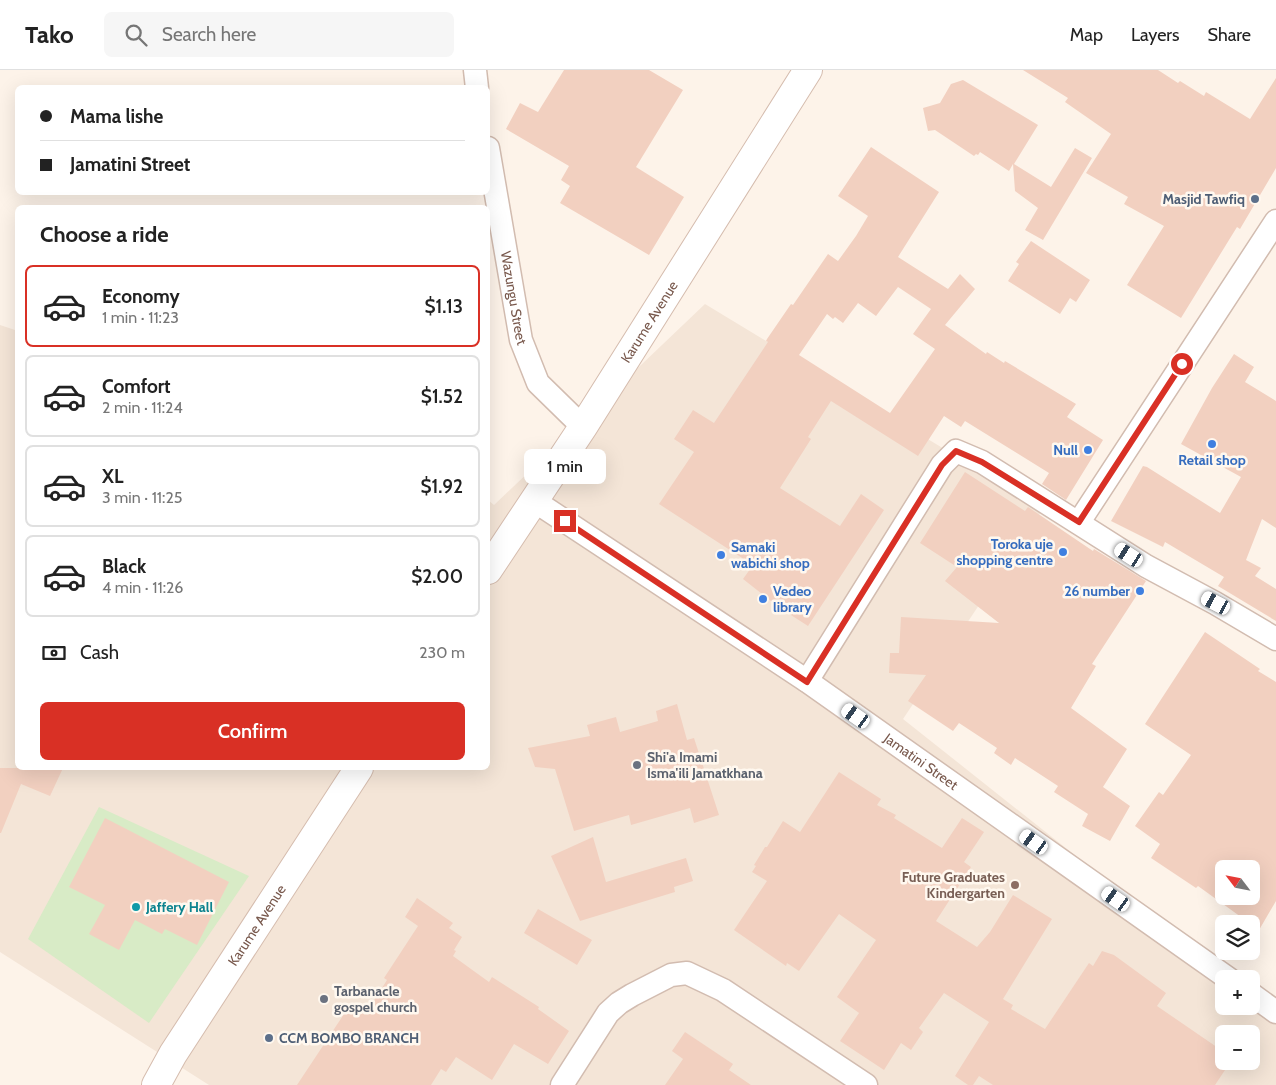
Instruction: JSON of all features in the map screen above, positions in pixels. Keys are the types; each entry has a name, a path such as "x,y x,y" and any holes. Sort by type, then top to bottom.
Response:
{"main road":[{"name":"Karume Avenue","path":"490,567 583,427 808,70"},
{"name":"Karume Avenue","path":"156,1085 173,1054 358,770"}],"street":[{"path":"475,70 477,85"},
{"name":"Wazungu Street","path":"490,160 521,340 538,383 583,427"},
{"path":"1079,522 1276,221"},
{"path":"807,682 942,465 956,451 982,462 1146,566 1216,603 1276,639"},
{"name":"Jamatini Street","path":"533,500 807,682 1216,970"},
{"path":"562,1085 608,1013 619,1003 671,975 687,973 723,990 752,1008 866,1085"},
{"path":"1260,1000 1276,1012"}],"shaded area":[{"path":"705,304 1043,509 903,719 1220,970 1215,970 1215,1015 1260,1015 1260,1009 1276,1014 1276,1085 209,1085 0,952 0,325 15,330 15,770 490,770 490,502 494,505"}],"green space":[{"name":"Jaffery Hall","path":"99,807 249,876 149,1023 28,939"}],"building":[{"path":"564,70 649,70 683,90 636,167 684,197 649,255 560,203 570,186 561,180 569,166 506,129 520,103 538,112"},
{"path":"1023,70 1158,70 1204,96 1206,92 1250,119 1276,78 1276,168 1240,229 1237,227 1181,318 1127,285 1164,226 1124,204 1128,197 1086,173 1111,134 1065,102 1068,98"},
{"path":"963,80 1038,125 1014,164 1051,187 1075,148 1092,158 1043,240 1025,230 1038,208 1015,191 1013,164 1009,171 980,152 974,156 935,130 928,131 923,108 940,103 951,84"},
{"path":"871,147 939,192 898,257 948,289 960,274 975,289 945,325 986,354 987,352 1004,363 1005,361 1076,404 1067,417 1103,440 1066,500 1042,484 1049,473 965,421 961,427 944,416 918,456 831,401 808,437 811,439 780,488 840,526 861,494 884,510 808,626 780,608 743,579 753,565 659,504 694,452 674,439 693,410 714,423 768,342 766,341 767,339 828,254 838,261 868,216 838,196","holes":["898,287 931,309 913,334 935,349 890,413 799,355 827,314 843,323 858,303 876,316"]},
{"path":"1031,241 1090,280 1076,302 1070,298 1060,314 1008,281 1019,264 1016,262"},
{"path":"1234,354 1254,367 1245,382 1276,401 1276,528 1262,519 1246,560 1261,568 1255,576 1276,589 1276,621 1218,586 1224,577 1165,542 1163,547 1111,521 1143,466 1220,513 1241,477 1181,444 1212,388"},
{"path":"965,472 1025,511 1028,507 1093,551 1094,549 1146,581 1092,664 1096,666 1071,708 1127,749 1103,787 1130,806 1110,841 1082,826 1088,814 1054,792 1058,786 1015,758 1011,765 994,753 997,748 959,723 953,731 908,701 926,675 889,673 890,653 899,653 901,617 999,623 945,581 957,567 920,543"},
{"path":"1205,632 1276,682 1276,901 1260,928 1260,915 1238,915 1224,905 1260,905 1260,860 1215,860 1215,898 1151,858 1160,844 1135,826 1159,792 1163,795 1191,755 1145,724"},
{"path":"677,704 687,740 694,738 719,815 694,823 690,808 631,825 629,815 574,831 555,769 535,767 528,748 590,736 587,725 616,717 620,732 658,721 656,711"},
{"path":"0,768 15,768 15,770 62,770 50,796 21,784 0,833"},
{"path":"839,772 881,799 877,805 896,815 894,818 942,848 962,818 984,832 964,862 971,867 936,921 977,947 990,932 1013,895 1052,919 1003,999 1013,1005 1011,1009 1045,1029 1089,963 1093,966 1102,951 1114,955 1166,993 1157,1006 1215,1046 1215,1070 1225,1070 1215,1085 993,1085 979,1076 973,1085 968,1085 955,1076 989,1022 944,993 919,1028 923,1032 911,1050 901,1043 884,1070 840,1041 859,1013 837,997 876,940 839,914 799,971 787,963 786,966 734,930 767,881 752,872 765,847 767,847 783,821 800,832"},
{"path":"105,818 229,882 197,945 165,929 162,934 135,920 119,950 89,934 105,905 69,887"},
{"path":"593,837 606,882 686,858 693,881 674,887 675,892 580,921 551,856"},
{"path":"417,898 453,923 449,928 462,937 454,950 456,951 453,956 489,982 492,977 539,1007 538,1009 569,1031 548,1064 514,1044 492,1080 456,1057 446,1072 441,1069 431,1085 297,1085 350,1005 365,1015 387,980 384,978 418,926 405,917"},
{"path":"538,909 592,940 577,965 524,933"},
{"path":"685,1032 733,1064 729,1070 751,1085 665,1085 683,1059 672,1051"}],"place":[{"name":"Masjid Tawfiq","path":"1255,199"},
{"name":"Retail shop","path":"1212,444"},
{"name":"Null","path":"1088,450"},
{"name":"Toroka uje shopping centre","path":"1063,552"},
{"name":"Samaki wabichi shop","path":"721,555"},
{"name":"26 number","path":"1140,591"},
{"name":"Vedeo library","path":"763,599"},
{"name":"Shi'a Imami Isma'ili Jamatkhana","path":"637,765"},
{"name":"Future Graduates Kindergarten","path":"1015,885"},
{"name":"Jaffery Hall","path":"136,907"},
{"name":"Tarbanacle gospel church","path":"324,999"},
{"name":"CCM BOMBO BRANCH","path":"269,1038"}],"route":[{"path":"565,521 807,682 942,465 956,451 982,462 1079,522 1182,364"}]}
